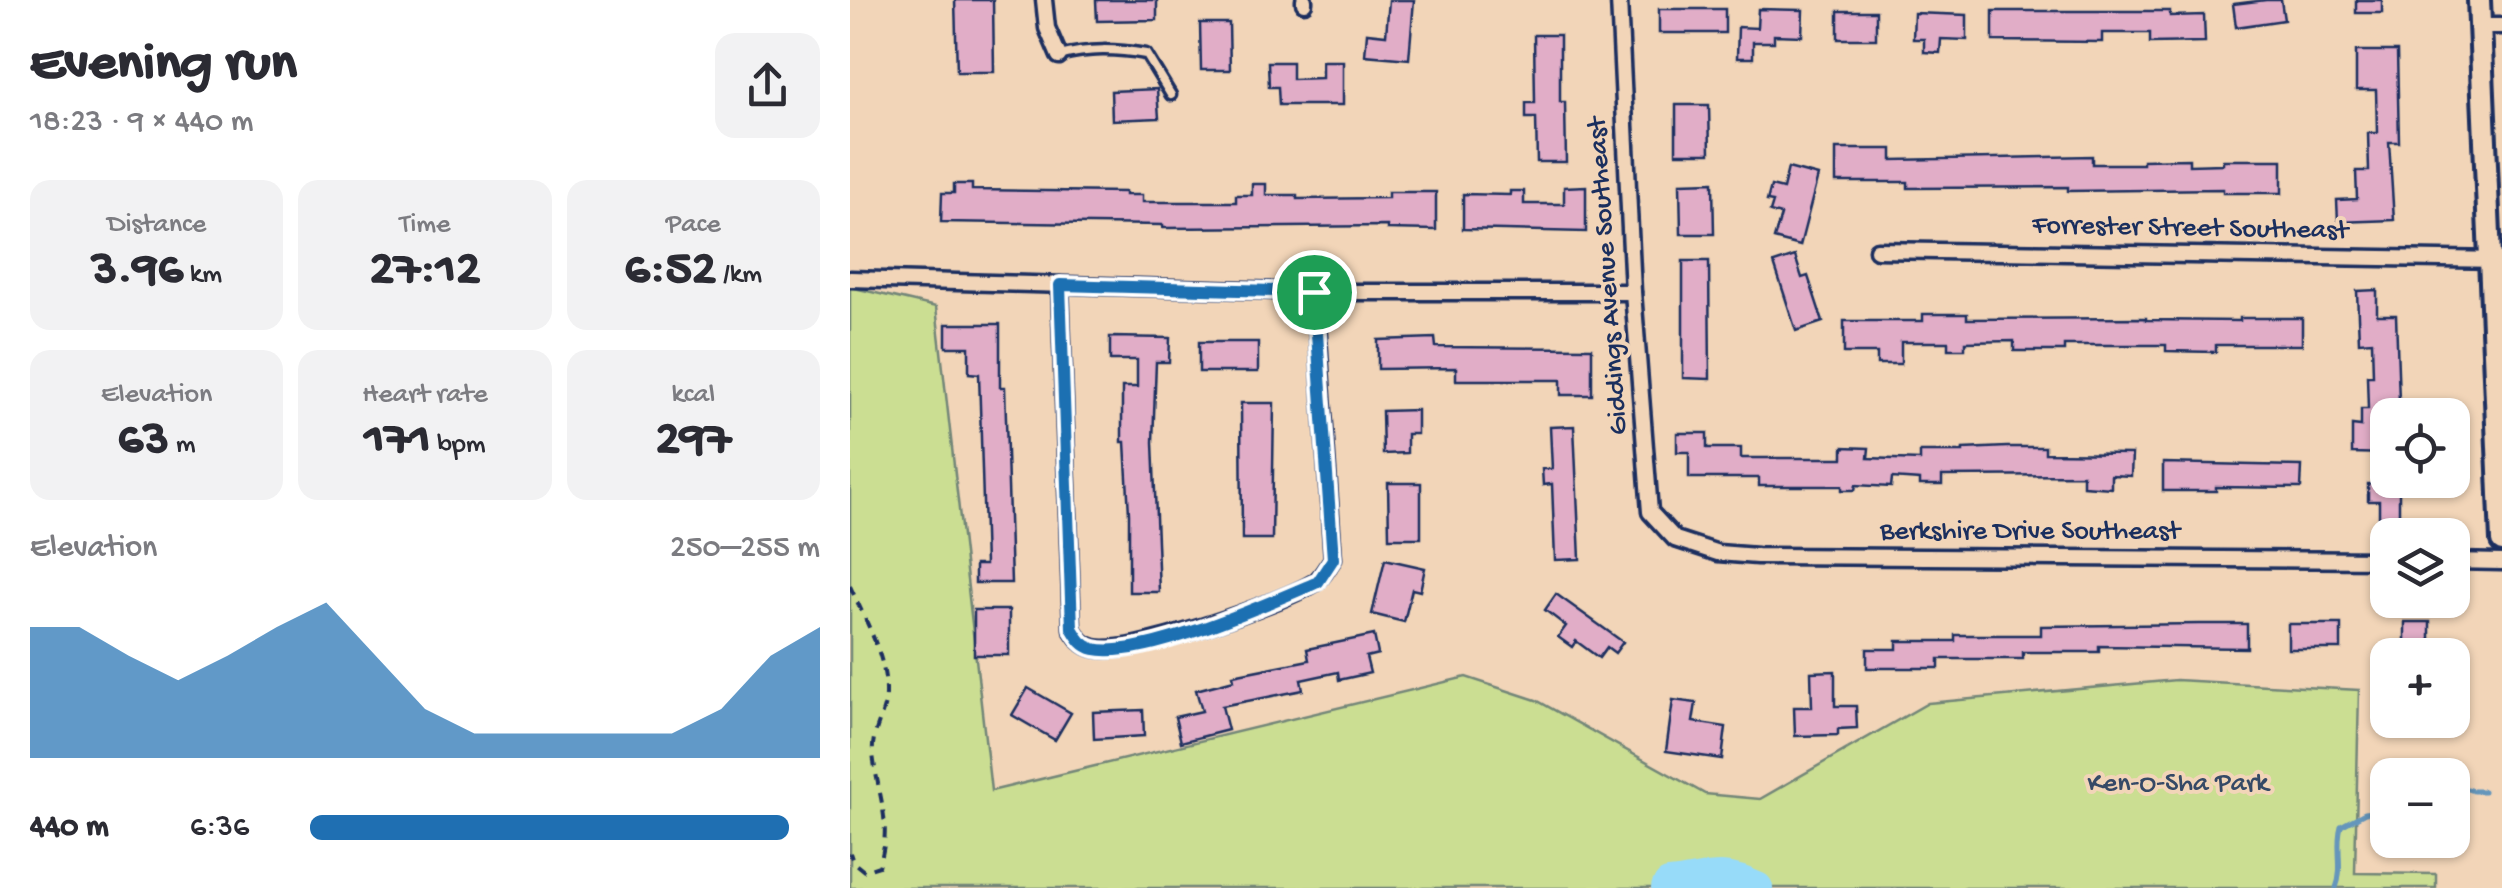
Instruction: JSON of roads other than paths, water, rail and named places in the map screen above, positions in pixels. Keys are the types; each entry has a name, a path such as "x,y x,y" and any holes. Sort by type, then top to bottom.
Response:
{"main road":[{"path":"2480,0 2497,260 2502,541"}],"street":[{"path":"1044,0 1046,28 1059,56"},
{"name":"Giddings Avenue Southeast","path":"1619,0 1633,292 1650,512 1675,539"},
{"path":"2480,26 2502,26"},
{"name":"Forrester Street Southeast","path":"1877,250 2497,260"},
{"path":"850,280 1314,292 1633,292"},
{"path":"1060,285 1072,628 1081,642 1095,649 1125,649 1165,638 1280,598 1318,582 1333,559 1314,292"},
{"name":"Berkshire Drive Southeast","path":"1675,539 1718,552 1758,556 2370,560"},
{"path":"2470,561 2502,562"}],"lane":[{"path":"1059,56 1083,50 1146,54 1171,95"}],"waterway":[{"path":"2470,790 2484,791"},
{"path":"2336,888 2341,826 2370,812"},
{"path":"1667,888 1713,878 1732,879 1757,888"}],"park label":[{"name":"Ken-O-Sha Park","path":"2178,784"}]}
